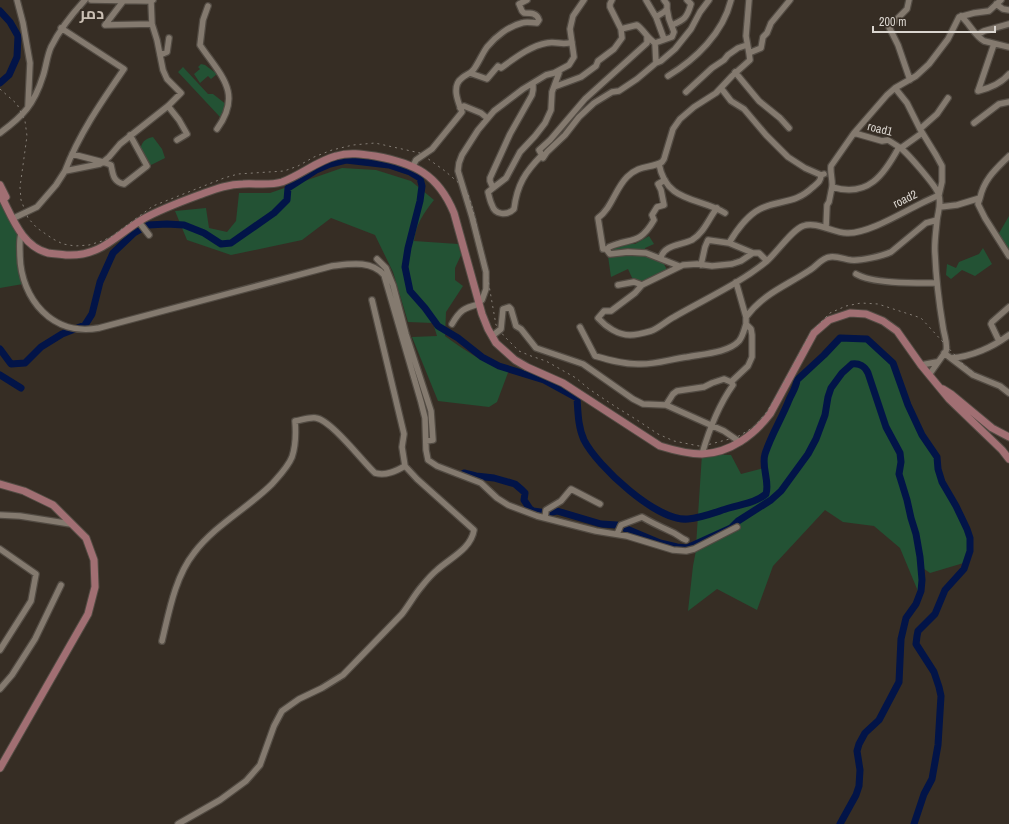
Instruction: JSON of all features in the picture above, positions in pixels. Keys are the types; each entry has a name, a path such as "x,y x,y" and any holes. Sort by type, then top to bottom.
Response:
{"main road":[{"path":"0,194 21,234 30,243 41,250 53,254 86,254 110,243 150,216 179,203 226,186 280,182 336,155 366,154 400,161 413,166 437,184 447,197 454,213 485,322 496,343 515,360 563,383 660,446 674,450 702,454 720,450 740,442 753,433 763,424 770,414 814,333 829,320 850,313 866,314 883,321 897,331 929,375 949,399 1009,456"},
{"path":"0,185 16,217 26,233 34,242 64,254"},
{"path":"939,387 951,394 981,420 1009,437"},
{"path":"996,444 999,432"},
{"path":"0,484 24,491 53,505 86,538 94,560 95,587 88,614 0,768"}],"street":[{"path":"17,0 23,23 30,63 28,107"},
{"path":"0,133 25,112 35,97 43,78 51,48 61,28 85,0"},
{"path":"65,171 100,164 103,162 130,135 168,106 181,93 167,79 163,70 152,24 152,0 90,0"},
{"path":"124,0 105,25 152,24"},
{"path":"413,166 416,160 432,149 462,112 457,103 456,90 458,82 462,77 474,69 487,48 504,32 522,23 538,22 539,18 535,14 524,13 522,11 520,4 527,0"},
{"path":"452,324 458,313 464,308 479,303 482,300 486,289 486,272 472,216 458,171 459,163 471,140 494,111 523,89 546,75 558,72 569,65 574,56 570,29 573,16 584,0"},
{"path":"554,87 581,77 596,66 598,61 614,49 622,38 621,29 610,7 612,0"},
{"path":"646,0 656,17 664,39"},
{"path":"655,43 673,36 674,32 669,19 667,4 664,0"},
{"path":"672,25 682,20 687,15 691,4 687,0"},
{"path":"647,37 647,43 585,99 550,140 539,150 543,158 547,152 565,135 579,117 594,103 612,92 619,91 675,49 691,29 700,12 709,0"},
{"path":"668,76 715,36 723,21 731,0"},
{"path":"666,180 658,184 662,190 664,205 657,207 652,214 654,220 645,234 634,241 603,249 598,218 606,210 627,176 637,169 659,164 664,159 676,123 694,107 716,93 735,72 750,60 747,45 746,23 748,0"},
{"path":"749,54 761,48 763,37 790,0"},
{"path":"909,0 907,8 889,27 898,45 910,80"},
{"path":"854,133 864,123 880,102 895,88 916,76 929,64 943,47 958,18 961,16 989,11 1001,0"},
{"path":"996,4 1003,10 1009,10"},
{"path":"208,6 203,20 200,45 228,86 230,98 228,110 217,129"},
{"path":"656,17 667,9"},
{"path":"961,16 968,22 984,42 1009,47"},
{"path":"977,35 984,31 1009,24"},
{"path":"621,29 637,25 642,29 647,37 655,43"},
{"path":"16,217 37,207 56,185 65,171 72,154 94,114 124,69 61,28"},
{"path":"160,55 168,52 169,38"},
{"path":"470,73 471,75 476,75 487,79 498,66 501,68 521,53 534,47 547,43 566,44 572,42"},
{"path":"655,43 656,63"},
{"path":"994,44 978,91 997,84 1009,74"},
{"path":"686,92 728,55 738,48 747,45"},
{"path":"542,155 522,178 514,201 514,209 505,214 498,213 492,207 488,192 506,178 520,152 545,123 551,110 554,87 559,74 558,72"},
{"path":"735,72 759,101 780,118 789,128"},
{"path":"493,188 490,178 510,134 532,95 533,84"},
{"path":"721,88 731,101 744,109 766,135 784,152 805,168 821,175 831,175"},
{"path":"895,88 907,103 921,131 942,166 942,182 939,195 940,207 934,240 937,283 947,347 929,375"},
{"path":"939,195 935,187 900,147 921,131 937,114 948,98"},
{"path":"974,123 999,104 1009,102"},
{"path":"168,106 179,120 187,134 177,140"},
{"path":"460,108 464,106 481,113 488,118"},
{"name":"road1","path":"826,228 827,205 829,202 833,179 831,175 831,166 854,133 882,141 888,140 900,147 882,173 872,184 865,187 841,190 832,187"},
{"path":"72,154 111,165 115,180 124,184 147,166 130,135"},
{"path":"1009,156 991,174 982,188 978,204 1009,256"},
{"path":"659,164 661,173 670,188 677,194 700,204 717,208 725,213"},
{"path":"729,243 739,227 759,210 772,204 799,198 819,182 821,175"},
{"name":"road2","path":"826,228 842,233 855,233 866,230 939,195"},
{"path":"940,207 980,198"},
{"path":"661,258 661,255 668,249 691,240 698,235 717,208"},
{"path":"746,317 753,307 768,295 811,270 823,259 834,257 853,260 884,255 891,252 926,223 937,220"},
{"path":"140,223 149,235"},
{"path":"753,253 741,261 732,264 712,266 692,264 679,266 642,285 635,294 611,311 604,311 598,318 606,326 621,333 629,335 650,332 757,269 798,228 808,225 826,228"},
{"path":"21,234 20,260 22,276 25,286 35,302 48,317 54,321 83,330 105,327 332,266 357,264 375,268 384,275 425,418 429,441 426,450 428,460 437,466 481,483 497,498 508,505 596,531 619,530 642,516 653,524 674,532 680,538 686,540"},
{"path":"701,265 708,240 729,243 753,253 759,253 767,260"},
{"path":"607,248 607,252 610,254 628,252 646,253 679,266"},
{"path":"377,259 386,268 394,285 406,334 431,411 433,440 429,441"},
{"path":"856,274 865,278 877,280 937,283"},
{"path":"618,285 634,282 642,285"},
{"path":"580,327 595,356 620,362 653,364 699,356 731,347 738,342 742,336 746,324 746,317 736,282"},
{"path":"178,824 220,800 246,781 260,765 274,726 282,711 299,699 343,676 402,614 420,588 436,570 468,544 473,536 474,530 417,479 406,466 402,447 404,434 372,300"},
{"path":"492,336 501,329 503,309 510,307 516,326 521,329 536,348 583,364 633,399 644,404 666,405 724,431 740,442"},
{"path":"999,341 991,324 1009,307"},
{"path":"731,382 748,366 752,357 751,329 746,324"},
{"path":"951,358 962,357 1009,335"},
{"path":"944,353 973,375 1000,386 1009,393"},
{"path":"921,364 937,362"},
{"path":"666,405 672,394 677,391 704,387 724,379 731,382"},
{"path":"702,454 711,426 721,404 733,385 731,382"},
{"path":"162,641 167,618 179,579 189,560 207,538 252,502 282,473 292,457 296,440 295,421 317,418 325,422 375,473 383,474 406,466"},
{"path":"545,515 561,501 571,489 600,504"},
{"path":"0,515 20,516 71,524"},
{"path":"619,530 627,536 673,550 686,551 694,549 737,527"},
{"path":"0,549 36,574 31,601 0,650"},
{"path":"0,689 12,675 35,638 61,585"}],"green space":[{"path":"201,64 205,65 217,74 211,79 208,76 200,83 194,74 200,69 198,67"},
{"path":"183,67 208,94 213,94 227,105 225,113 220,117 178,72"},
{"path":"153,137 162,149 165,158 151,165 140,150 144,141"},
{"path":"342,168 376,170 411,181 434,200 416,229 414,241 458,244 461,255 455,268 455,280 463,286 446,312 445,336 484,361 509,370 497,402 489,407 438,401 412,337 437,336 433,323 408,322 393,272 375,235 331,218 302,240 231,255 187,240 175,211 206,208 209,228 227,232 236,221 239,193 270,193"},
{"path":"0,198 16,228 18,237 19,269 23,284 0,288"},
{"path":"1009,216 1009,251 998,235"},
{"path":"649,236 654,244 645,248 646,253 661,258 668,272 642,285 634,282 628,269 611,277 607,249 623,244 635,244"},
{"path":"983,248 992,264 975,276 962,270 951,279 946,275 947,264 956,268 959,262 979,254"},
{"path":"840,338 867,339 893,363 922,435 937,457 938,469 942,482 958,509 967,529 970,546 967,562 930,573 920,566 920,596 900,548 874,526 843,522 825,510 773,566 757,610 717,589 688,611 697,545 696,546 702,454 731,455 741,474 764,468 764,458 797,380"}],"waterway":[{"path":"0,11 10,22 18,36 17,57 9,75 0,83"},
{"path":"0,349 11,364 25,363 41,347 62,334 85,325 92,314 100,282 113,253 134,233 148,225 184,225 204,233 221,244 231,243 274,213 287,200 288,188 316,170 330,164 346,160 389,165 410,172 420,178 422,186 420,201 408,248 405,267 410,291 438,326 458,338 482,357 499,366 544,380 577,398 582,435 591,451 601,464 629,490 645,502 660,512 675,518 688,519 703,516 753,501 766,494 767,484 764,464 765,454 770,440 795,388 797,380 840,338 867,339 893,363 908,405 922,435 937,457 938,469 942,482 956,506 970,538 970,551 964,569 945,590 935,614 918,631 917,636 916,644 934,672 941,696 938,745 932,779 924,794 914,824"},
{"path":"464,473 494,478 515,484 525,493 524,500 533,511 547,513 557,511 601,524 617,525 660,543 687,548 731,528 738,521 771,500 781,491 808,454 816,439 825,415 831,388 842,373 852,364 857,364 863,367 868,373 886,427 900,453 901,462 899,474 916,534 922,580 921,591 916,604 906,618 901,639 899,682 879,720 865,733 859,744 857,751 860,770 859,786 856,795 840,824"},
{"path":"0,375 21,388"}],"railway":[{"path":"0,89 17,104 25,121 27,136 20,187 21,200 28,218 37,228 53,239 63,244 75,246 89,245 102,241 111,237 153,206 238,174 284,171 332,150 353,145 375,143 420,153 445,171 467,192 472,206 486,268 496,325 504,336 519,351 546,361 576,378 589,389 616,407 658,434 674,441 699,446 707,445 737,437 754,427 766,413 777,396 811,332 830,313 846,306 861,303 878,304 921,318 963,364 975,374 1002,386 1009,391"}],"district":[{"name":"دمر","path":"92,13"}]}
